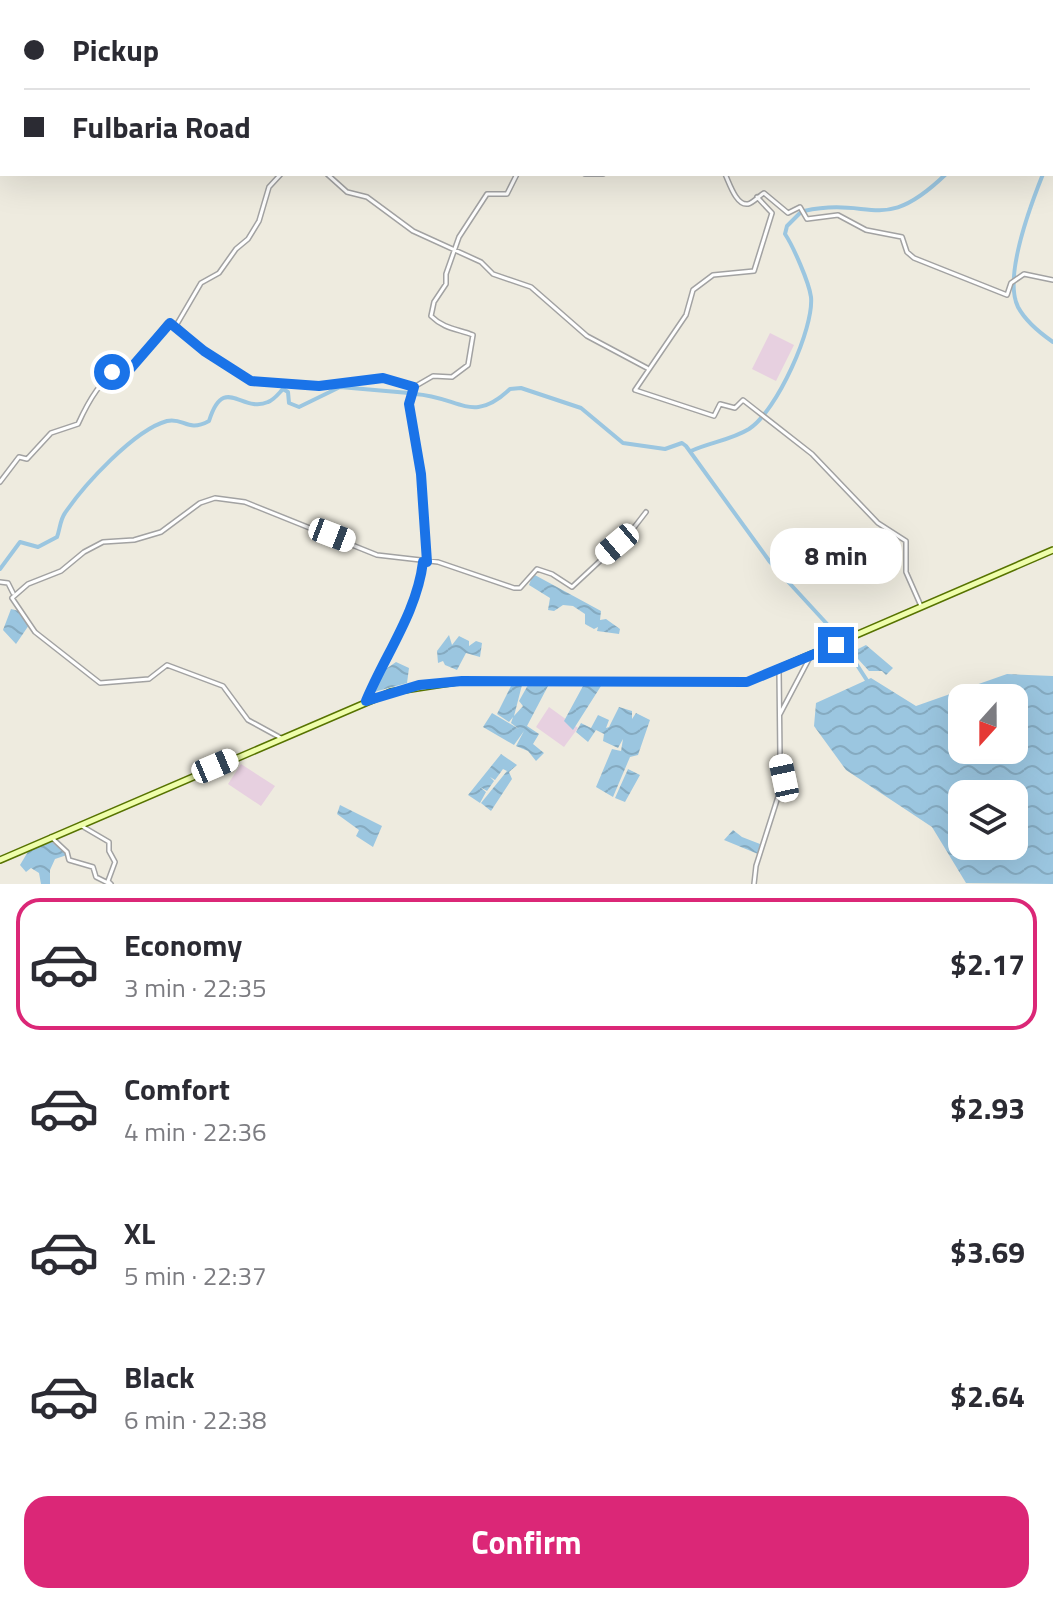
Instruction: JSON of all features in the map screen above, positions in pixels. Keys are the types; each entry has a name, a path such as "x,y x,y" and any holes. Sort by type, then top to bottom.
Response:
{"main road":[{"path":"0,860 366,701 405,688 439,682 747,682 779,671 1053,550"}],"street":[{"path":"176,325 201,283 219,273 236,249 248,239 259,221 269,187 279,176"},
{"path":"329,176 347,192 367,197 402,224 453,252 481,262 493,274 531,287 587,336 647,368"},
{"path":"366,701 410,612 425,562 421,474 409,404 414,387 433,376 452,377 461,372 468,365 473,347 473,335 451,330 431,316 434,302 446,284 453,252 487,194 507,194 516,176"},
{"path":"726,176 740,201 750,204 764,193 791,214 800,207 807,219 834,215 866,230 895,233 902,237 912,257 1007,295 1013,283 1024,274 1053,280"},
{"path":"757,197 772,213 754,271 713,275 697,286 686,315 647,368 635,390 714,416 720,404 735,408 743,400 812,454 878,523 906,541 906,572 921,606"},
{"path":"0,482 19,457 27,459 51,433 78,424 86,406 112,372 125,365 131,368 167,323 176,325 204,351 251,381 319,386 383,378 414,387"},
{"path":"13,594 35,580 61,571 84,552 103,542 140,539 161,532 200,503 215,498 245,502 377,555 467,570 514,588 520,588 537,569 572,587 629,534 646,512"},
{"path":"0,582 8,583 12,598 35,632 100,683 149,679 167,665 197,674 223,686 248,720 281,738"},
{"path":"780,715 810,657"},
{"path":"754,884 756,866 784,778 780,757 779,671"},
{"path":"51,837 67,852 69,860 93,867 96,877 110,883 115,862 109,842 80,825"}],"shaded area":[{"path":"770,333 794,345 776,381 752,369"},
{"path":"549,707 578,728 564,747 536,727"},
{"path":"241,764 275,786 261,806 228,784"}],"water":[{"path":"533,574 601,611 600,620 606,619 620,629 619,634 597,631 598,627 594,629 585,624 585,614 573,606 563,605 554,611 548,610 550,598 529,585"},
{"path":"11,609 19,611 29,625 16,644 3,630"},
{"path":"449,635 452,645 459,636 469,641 469,646 476,641 482,643 480,657 466,653 457,670 443,661 438,663 437,651"},
{"path":"866,645 893,668 886,675 882,671 869,671 858,659 858,649"},
{"path":"396,662 409,668 407,683 374,692 380,673"},
{"path":"1007,674 1053,676 1053,884 966,883 952,860 1028,860 1028,780 948,780 948,853 932,827 846,770 814,726 816,703 871,678 916,706 948,695 948,764 1028,764 1028,684 979,684"},
{"path":"522,685 514,716 523,706 519,701 528,685 548,686 527,726 539,734 533,744 544,753 536,761 528,751 516,746 524,731 514,745 483,727 492,713 519,729 511,723 513,717 509,722 497,714 511,686"},
{"path":"583,686 601,686 573,730 564,721"},
{"path":"619,707 632,711 632,719 636,713 650,720 638,755 630,757 613,797 596,787 612,749 621,751 623,739 618,748 603,741 604,734 596,730 588,742 576,732 581,723 591,728 598,715 609,720 606,728 609,727"},
{"path":"501,754 517,765 509,772 512,779 491,811 481,803 507,771 503,769 495,780 490,777 494,781 487,791 480,787 486,792 480,803 468,795"},
{"path":"628,769 640,775 625,802 615,798"},
{"path":"340,805 382,826 373,847 356,836 359,830 337,814"},
{"path":"733,830 760,844 758,854 724,840"},
{"path":"52,842 67,855 55,859 50,870 50,884 41,884 39,873 31,868 26,872 20,865 29,850"}],"waterway":[{"path":"804,211 827,208 891,209 907,204 944,176"},
{"path":"1042,176 1020,240 1014,294 1025,318 1053,342"},
{"path":"691,451 749,429 771,405 792,368 807,328 811,297 785,234 787,226 801,212"},
{"path":"0,569 20,542 38,547 57,537 63,516 84,488 125,447 154,426 173,420 196,426 209,421 221,399 227,397 259,404 270,401 283,389 288,392 289,403 299,407 340,387 409,393"},
{"path":"415,394 475,407 497,400 510,389 521,388 581,408 623,443 665,449 682,443 770,562 839,637 868,682"}],"route":[{"path":"112,372 125,365 131,368 170,323 204,351 251,381 285,386 319,386 344,380 383,378 414,387 409,404 421,474 427,562 423,562 420,584 410,612 377,673 366,701 391,692 439,682 747,682 836,645"}]}
